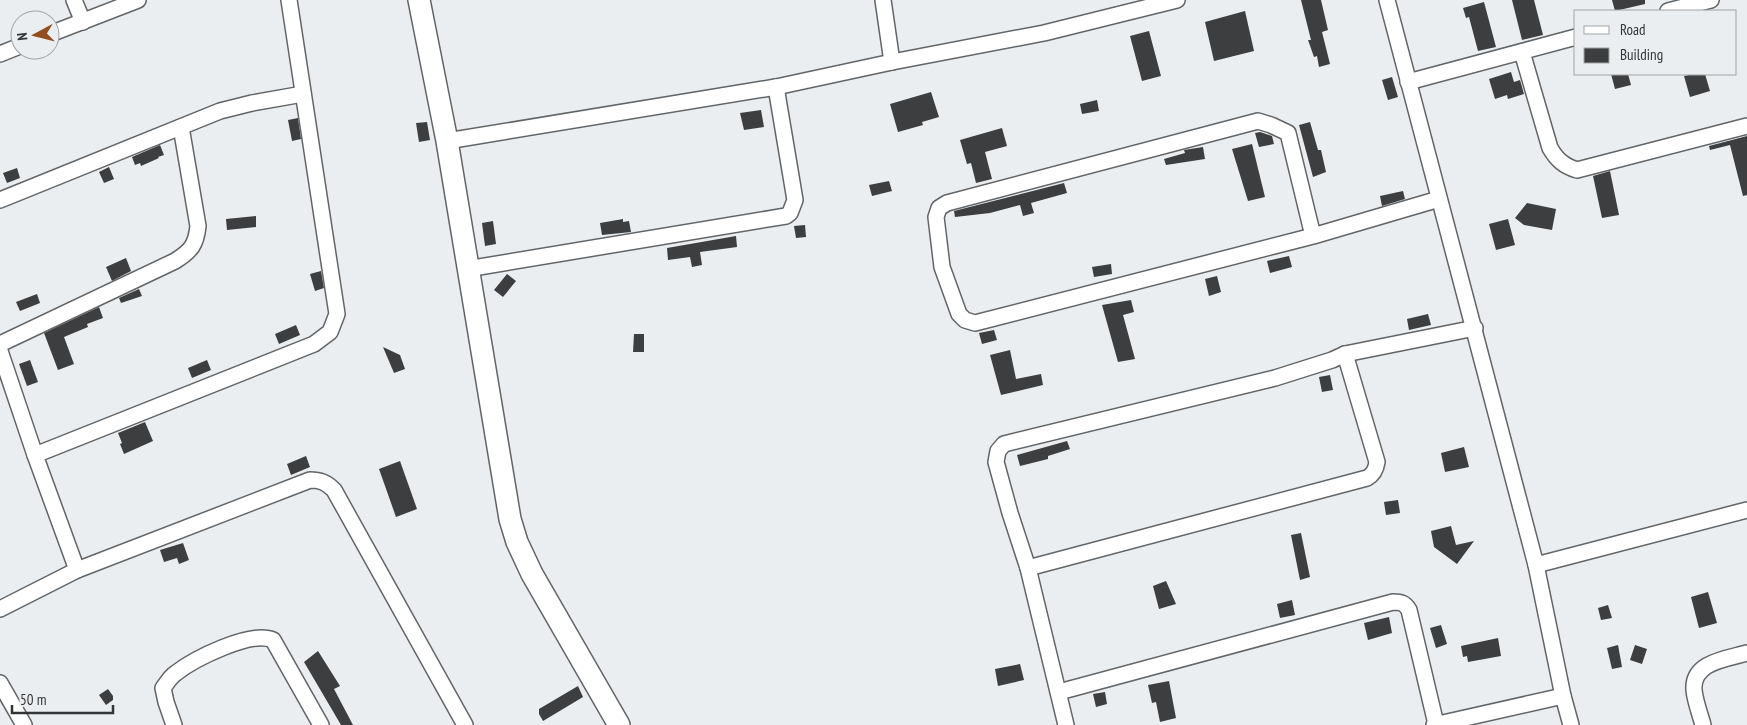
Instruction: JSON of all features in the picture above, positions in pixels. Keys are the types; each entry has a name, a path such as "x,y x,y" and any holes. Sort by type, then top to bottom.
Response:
{"street":[{"path":"74,0 83,22"},
{"path":"60,30 138,0"},
{"path":"35,455 314,344 330,332 337,314 302,94 290,0"},
{"path":"419,0 447,141 510,519 517,542 532,574 619,725"},
{"path":"883,0 892,62"},
{"path":"447,141 776,87 892,62 1044,33 1177,0"},
{"path":"1387,0 1536,565 1563,696 1571,725"},
{"path":"1672,10 1711,0"},
{"path":"1408,82 1574,38"},
{"path":"1522,52 1550,148 1555,157 1568,167 1577,170 1747,126"},
{"path":"467,269 786,216 790,212 795,200 776,87"},
{"path":"0,200 237,106 302,94"},
{"path":"1313,236 1288,133 1258,120 947,203 939,208 936,217 942,267 959,314 965,320 975,323 1313,236 1439,199"},
{"path":"0,344 175,261 192,248 197,238 198,226 181,127"},
{"path":"1066,725 1028,568 996,462 998,451 1004,444 1275,378 1345,354 1475,328"},
{"path":"0,351 77,570"},
{"path":"1028,568 1368,478 1376,469 1377,462 1345,354"},
{"path":"0,610 77,570 310,480 319,480 328,484 334,490 465,725"},
{"path":"1536,565 1747,510"},
{"path":"1059,692 1393,602 1401,602 1406,604 1409,610 1435,725 1563,696"},
{"path":"174,725 163,688 170,678 190,664 224,646 268,638 273,640 321,725"},
{"path":"1702,725 1694,689 1697,674 1710,663 1747,653"},
{"path":"0,683 24,725"}],"building":[{"path":"1301,0 1321,0 1328,30 1322,32 1330,64 1319,67 1317,56 1314,57 1308,40 1311,40"},
{"path":"1512,0 1534,0 1543,35 1522,40"},
{"path":"1612,0 1645,0 1645,4 1615,10"},
{"path":"1484,2 1496,47 1478,51 1469,17 1466,18 1463,8"},
{"path":"1245,11 1254,51 1214,61 1205,22"},
{"path":"1149,31 1161,76 1142,81 1130,36"},
{"path":"1511,72 1514,82 1520,80 1524,94 1508,99 1507,95 1495,99 1489,79"},
{"path":"1611,75 1628,75 1631,85 1615,89"},
{"path":"1705,75 1710,91 1690,97 1684,76"},
{"path":"1392,77 1398,97 1388,100 1382,80"},
{"path":"931,92 939,117 922,122 923,125 898,132 890,104"},
{"path":"1097,100 1099,111 1082,114 1080,104"},
{"path":"761,110 764,127 744,130 740,113"},
{"path":"298,118 301,139 292,141 288,120"},
{"path":"427,122 430,140 419,142 416,123"},
{"path":"1310,122 1318,150 1321,150 1326,172 1313,177 1299,125"},
{"path":"1002,128 1007,146 985,152 992,179 976,183 971,163 967,164 960,140"},
{"path":"1260,132 1272,136 1274,144 1259,147 1255,133"},
{"path":"1747,136 1747,195 1743,196 1730,145 1710,150 1709,146"},
{"path":"1252,144 1265,197 1248,201 1232,149"},
{"path":"160,145 164,155 141,166 140,163 135,165 132,157"},
{"path":"1203,147 1205,159 1166,165 1164,159 1185,153 1184,150"},
{"path":"109,167 114,179 104,183 99,172"},
{"path":"17,168 20,178 7,183 3,173"},
{"path":"1610,171 1619,215 1602,218 1593,176"},
{"path":"889,181 892,191 872,196 869,185"},
{"path":"1064,183 1067,193 1031,203 1034,213 1023,216 1020,205 990,213 955,217 954,211"},
{"path":"1403,191 1405,199 1382,206 1380,196"},
{"path":"1527,203 1556,209 1552,230 1524,225 1515,218"},
{"path":"256,216 256,227 227,230 226,219"},
{"path":"623,219 623,222 629,221 631,232 602,235 600,223"},
{"path":"1508,219 1515,245 1496,250 1489,224"},
{"path":"493,221 496,244 485,246 482,223"},
{"path":"805,225 806,237 796,238 794,226"},
{"path":"736,236 737,247 700,252 702,265 692,267 690,257 668,260 667,248"},
{"path":"1289,256 1292,267 1270,273 1267,261"},
{"path":"126,258 131,271 112,281 106,267"},
{"path":"1111,264 1112,274 1094,277 1092,267"},
{"path":"321,271 324,288 315,291 310,274"},
{"path":"507,274 516,281 503,297 494,290"},
{"path":"1217,276 1221,292 1209,296 1205,279"},
{"path":"139,289 142,296 121,303 119,298"},
{"path":"37,294 40,303 20,311 16,302"},
{"path":"1131,300 1134,312 1123,315 1135,359 1118,362 1102,305"},
{"path":"99,307 103,318 87,324 88,327 64,337 74,364 58,370 44,333"},
{"path":"1428,314 1431,325 1409,330 1407,319"},
{"path":"296,325 300,335 279,344 275,334"},
{"path":"994,330 997,340 982,344 979,333"},
{"path":"634,334 644,334 644,352 633,352"},
{"path":"383,347 400,355 405,369 394,373"},
{"path":"1010,350 1016,379 1041,374 1043,385 1001,395 990,355"},
{"path":"30,360 38,382 27,386 19,364"},
{"path":"207,360 211,370 192,378 188,368"},
{"path":"1330,375 1333,390 1322,392 1319,377"},
{"path":"145,422 153,441 124,454 118,433"},
{"path":"1067,441 1070,449 1048,456 1048,459 1020,466 1017,455"},
{"path":"1464,447 1469,467 1445,472 1441,453"},
{"path":"306,456 310,467 291,475 287,464"},
{"path":"400,461 417,509 396,517 379,469"},
{"path":"1398,500 1400,513 1386,515 1384,502"},
{"path":"1451,526 1456,545 1474,541 1457,564 1434,547 1431,531"},
{"path":"1301,533 1310,577 1300,580 1291,535"},
{"path":"183,543 189,560 179,564 177,558 164,562 160,550"},
{"path":"1166,581 1176,604 1159,609 1153,586"},
{"path":"1708,592 1717,623 1699,628 1691,597"},
{"path":"1292,600 1295,615 1280,618 1277,604"},
{"path":"1608,605 1612,618 1601,620 1598,608"},
{"path":"1389,617 1392,633 1368,640 1364,623"},
{"path":"1441,625 1447,644 1436,648 1430,628"},
{"path":"1498,638 1501,656 1468,662 1467,656 1463,657 1461,646"},
{"path":"1618,645 1622,667 1612,669 1607,648"},
{"path":"1635,645 1647,649 1642,664 1630,660"},
{"path":"318,651 340,686 334,689 353,725 341,725 304,662"},
{"path":"1020,664 1024,680 998,686 995,669"},
{"path":"1169,681 1176,718 1160,722 1156,702 1152,703 1148,685"},
{"path":"578,686 583,697 543,721 539,714 539,709"},
{"path":"108,689 113,696 113,700 106,705 99,695"},
{"path":"1105,692 1107,704 1096,707 1093,694"}]}
